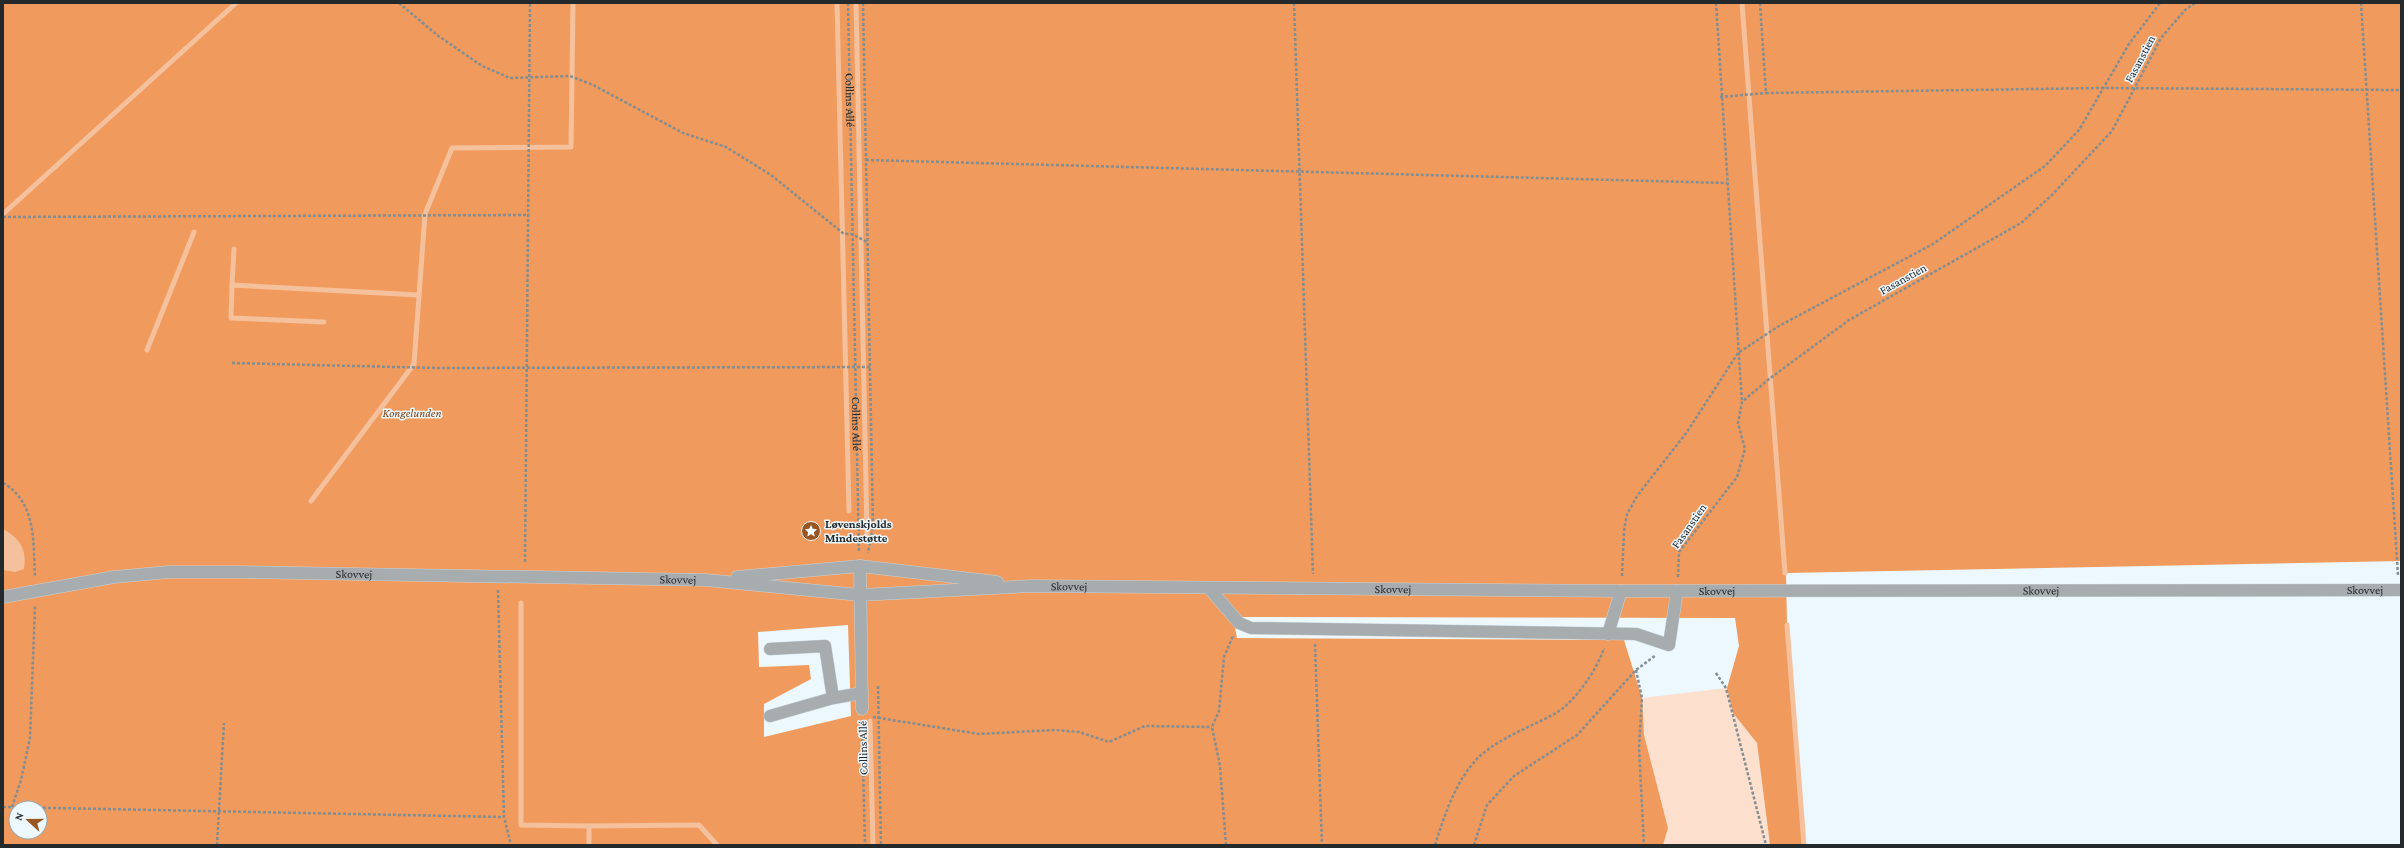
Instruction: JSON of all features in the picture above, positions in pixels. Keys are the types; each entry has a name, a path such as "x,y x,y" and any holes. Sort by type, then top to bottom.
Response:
{"street":[{"name":"Skovvej","path":"706,580 860,566 1032,586"},
{"name":"Collins Allé","path":"860,566 862,712"},
{"name":"Skovvej","path":"3,597 114,577 169,572 525,576 706,580 860,595 1032,586 1621,591 2400,590"},
{"path":"1209,588 1243,625 1251,628 1636,634 1669,645 1677,591"},
{"path":"1608,634 1621,591"},
{"path":"770,649 824,646 833,698"},
{"path":"770,716 833,698 862,694"}],"path":[{"path":"399,3 437,35 482,66 510,78 570,76 593,85 683,133 726,147 771,176 844,234 852,234 868,242"},
{"path":"525,576 530,3"},
{"name":"Collins Allé","path":"848,3 860,566"},
{"path":"860,566 870,550 873,526 863,3"},
{"path":"1294,3 1314,588"},
{"path":"1716,3 1720,97 1742,402"},
{"path":"1760,3 1766,93"},
{"path":"1621,591 1624,531 1627,514 1637,496 1687,432 1738,353 1779,326 1933,244 2045,166 2079,130 2129,44 2160,3"},
{"name":"Fasanstien","path":"1677,591 1679,552 1737,477 1745,449 1738,424 1742,402 1768,379 1849,320 2021,223 2052,195 2112,131 2161,38 2186,10 2195,3"},
{"path":"2361,3 2368,89 2400,590"},
{"path":"1720,97 1766,93 2104,88 2401,90"},
{"path":"866,160 1299,173 1727,183"},
{"path":"3,217 529,215"},
{"path":"232,363 527,368 870,367"},
{"path":"3,483 11,488 30,511 36,591 30,738 21,780 14,800"},
{"path":"498,576 504,817 511,845"},
{"path":"1226,845 1220,766 1212,727 1219,712 1224,657 1235,632 1243,625"},
{"path":"1315,629 1322,845"},
{"path":"1435,845 1443,819 1464,773 1480,756 1496,744 1558,712 1580,690 1600,659 1608,634"},
{"path":"1474,845 1487,805 1514,776 1577,735 1636,670 1669,645"},
{"path":"1636,670 1642,698 1639,748 1644,845"},
{"path":"1716,673 1726,688 1766,845"},
{"path":"878,679 881,845"},
{"path":"862,712 879,718 978,734 1055,730 1078,732 1109,742 1145,726 1212,727"},
{"name":"Collins Allé","path":"862,712 865,845"},
{"path":"217,845 224,723"},
{"path":"48,808 504,817"}],"shaded area":[{"path":"3,529 14,536 21,545 25,562 24,569 15,572 3,570"},
{"path":"1727,688 1733,713 1757,743 1770,845 1663,845 1668,828 1644,735 1642,698"}],"green space":[{"name":"Kongelunden","path":"3,3 2401,3 2401,561 1786,573 1787,625 1804,845 1770,845 1757,743 1733,713 1727,688 1739,646 1735,618 1233,617 1237,638 1624,640 1642,698 1644,735 1668,828 1663,845 3,845","holes":["848,625 851,716 764,737 764,704 811,679 809,665 759,667 758,632"]}],"waterway":[{"path":"3,214 236,3"},
{"path":"311,501 414,364 425,214 452,148 571,147 573,3"},
{"path":"837,3 849,511"},
{"path":"856,3 867,534"},
{"path":"1742,3 1785,573"},
{"path":"147,350 194,232"},
{"path":"232,285 234,249"},
{"path":"324,322 231,318 232,285 419,295"},
{"path":"521,603 521,825 589,826 589,845"},
{"path":"1787,625 1804,845"},
{"path":"870,721 873,845"},
{"path":"589,826 699,825 717,845"}],"place":[{"name":"Løvenskjolds Mindestøtte","path":"811,531"}]}
